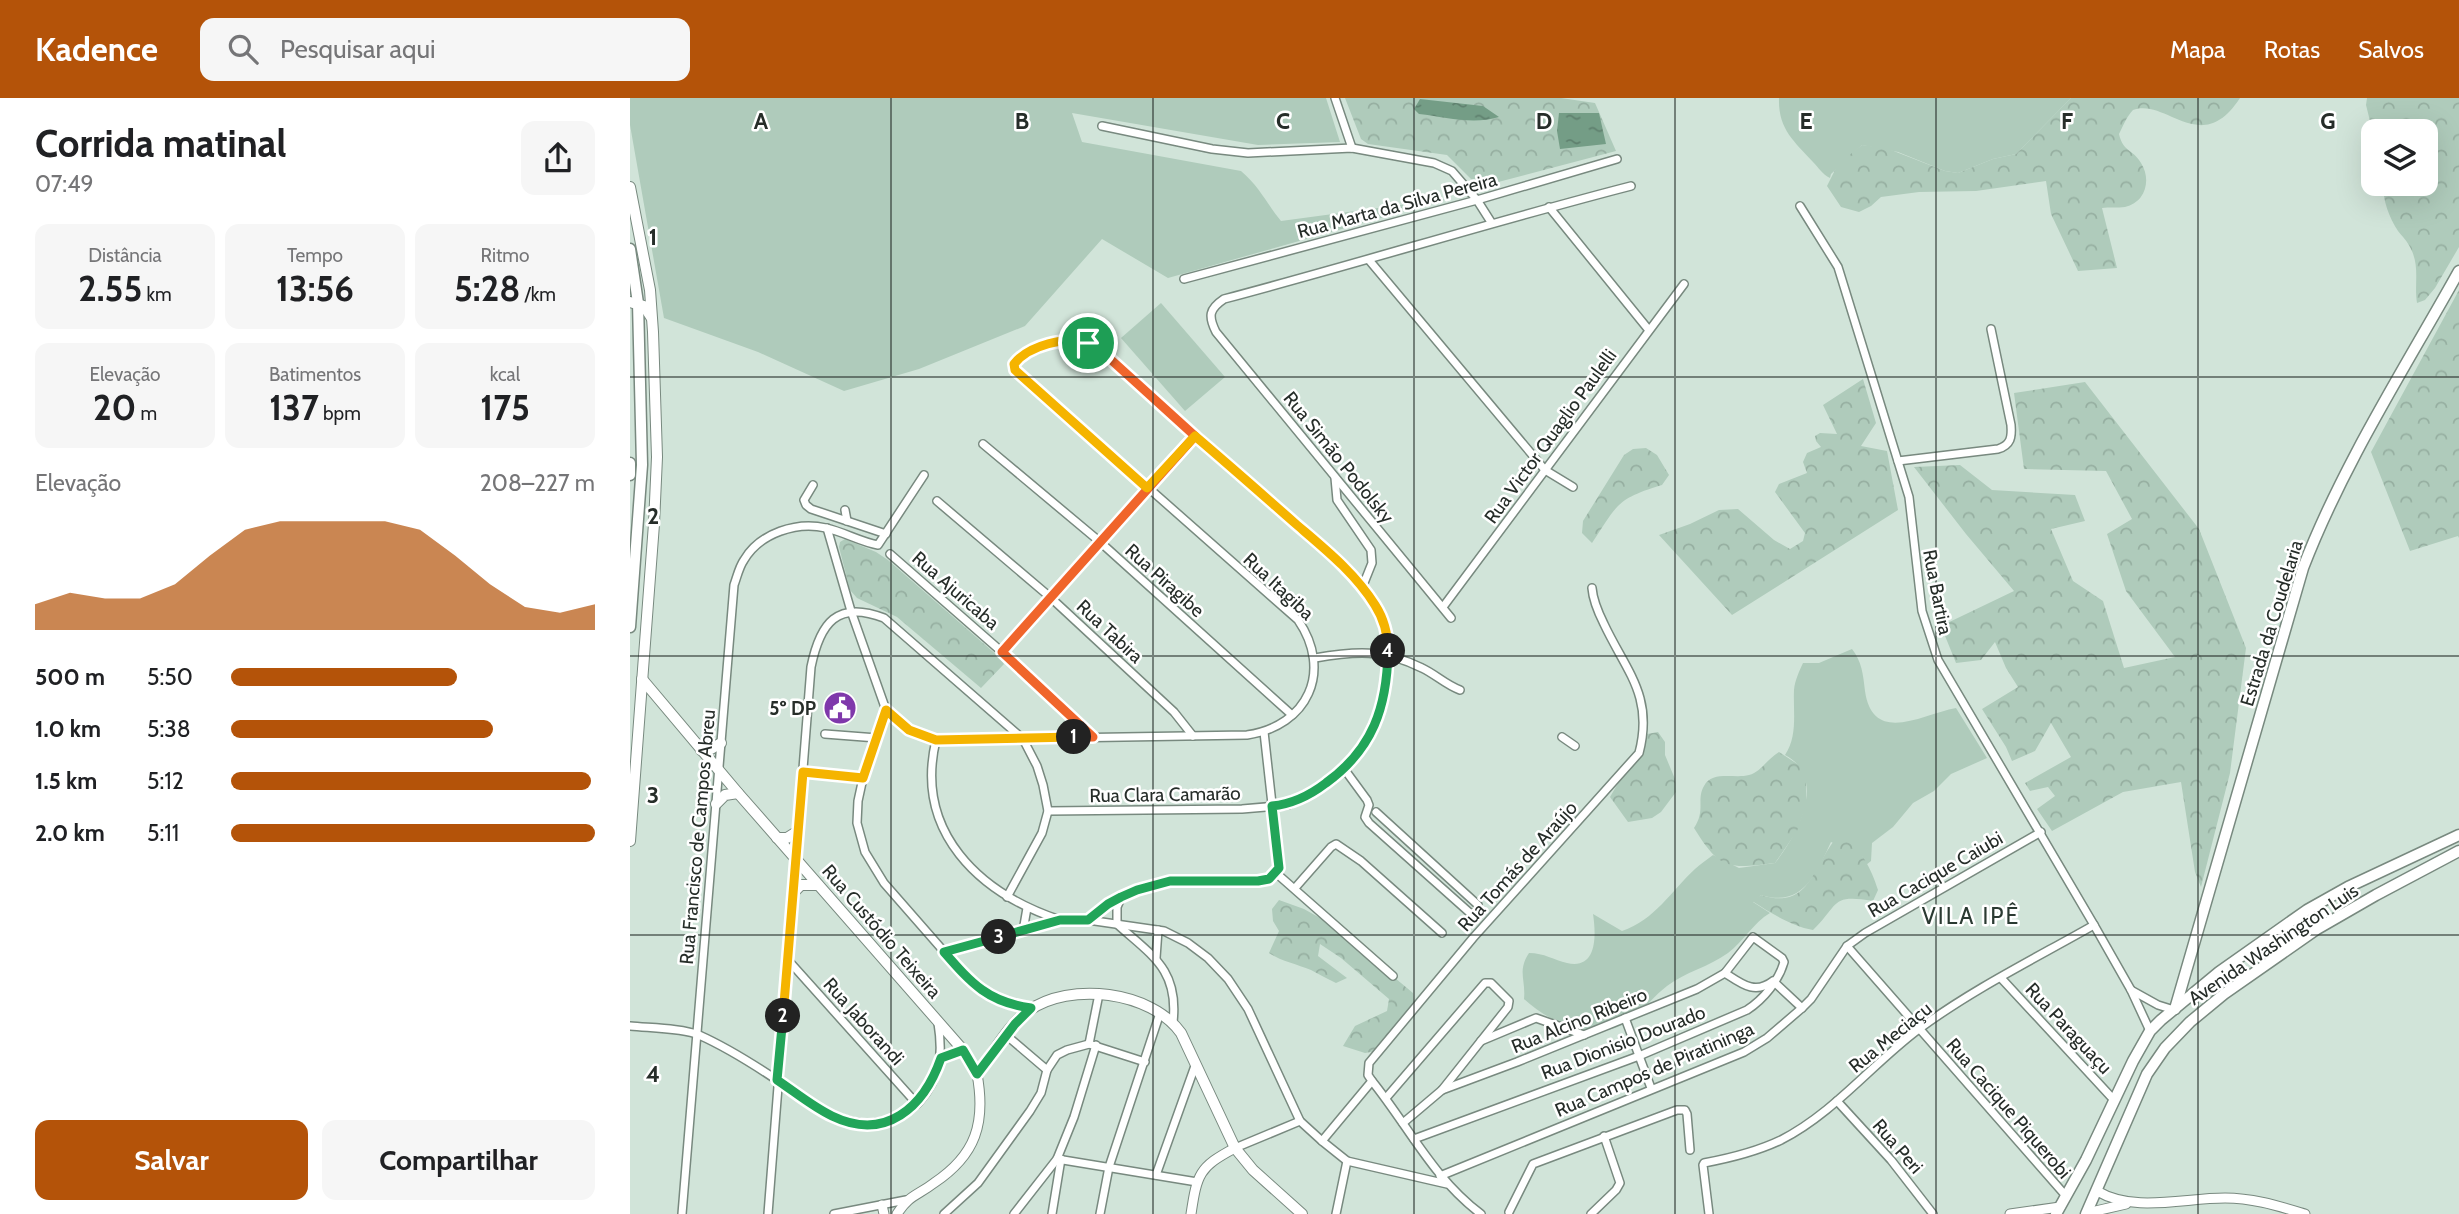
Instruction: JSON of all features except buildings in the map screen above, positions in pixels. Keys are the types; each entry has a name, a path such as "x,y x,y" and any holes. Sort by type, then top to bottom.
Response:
{"main road":[{"path":"630,187 650,290 657,457 657,490 630,841"},
{"path":"630,249 634,303 637,478 630,627"},
{"name":"Estrada da Coudelaria","path":"2165,1048 2176,1025 2178,1015 2174,1010 2303,568 2347,470 2459,271"},
{"path":"634,303 645,299 650,290"},
{"path":"634,303 646,308 653,320"},
{"path":"637,478 650,475 657,457"},
{"path":"630,463 637,478 657,490"},
{"name":"Rua Custódio Teixeira","path":"642,680 776,838 963,1050 977,1074"},
{"path":"639,718 642,710 651,702 665,707"},
{"path":"701,750 711,749 721,743"},
{"path":"716,804 725,795 738,793"},
{"path":"776,838 787,838 798,831"},
{"name":"Avenida Washington Luis","path":"2058,1210 2150,1031 2219,972 2307,910 2348,887 2459,835"},
{"name":"Avenida Washington Luis","path":"2087,1213 2147,1074 2165,1048 2204,1009 2317,929 2459,851"},
{"path":"793,893 801,885 818,885"},
{"path":"2186,974 2188,987 2196,991"},
{"path":"977,1074 1006,1035 1031,1008 1081,993 1137,1002 1173,1022 1181,1033 1235,1148 1253,1170 1302,1214"}],"street":[{"path":"1335,98 1352,148"},
{"path":"1102,126 1212,149 1248,153 1352,148 1443,166 1452,172 1477,200 1491,222"},
{"name":"Rua Marta da Silva Pereira","path":"1184,278 1477,200 1617,159"},
{"path":"1573,487 1545,470 1369,260 1491,222 1631,186"},
{"name":"Rua Bartira","path":"1800,206 1838,267 1909,497 1922,611 1927,634 1938,660 2094,925 2131,990 2150,1031"},
{"path":"1549,207 1648,329"},
{"name":"Rua Simão Podolsky","path":"1369,260 1224,299 1214,305 1210,320 1216,332 1451,618"},
{"name":"Rua Victor Quaglio Paulelli","path":"1443,607 1684,284"},
{"path":"1898,461 1998,449 2009,442 2012,436 2011,425 1991,329"},
{"name":"Rua Clara Camarão","path":"1019,358 1061,340 1079,340 1097,347 1340,562 1377,606 1388,635 1387,682 1374,728 1365,745 1345,770 1301,799 1288,805 1242,809 1048,811"},
{"name":"Rua Itagiba","path":"1019,358 1014,364 1018,374 1298,620 1308,634 1315,658"},
{"path":"1002,652 1195,436"},
{"name":"Rua Piragibe","path":"983,444 1099,541 1292,715"},
{"path":"827,528 878,545 924,475"},
{"path":"1335,477 1336,500 1371,550 1372,563 1362,587"},
{"path":"813,485 804,500 806,505 886,534"},
{"name":"Rua Tabira","path":"937,501 1050,597 1174,712 1193,736"},
{"path":"845,510 847,521"},
{"name":"Rua Francisco de Campos Abreu","path":"682,1214 734,585 745,558 773,535 790,527 810,525 827,528"},
{"path":"827,528 851,611 886,710 909,730 936,740 1247,735 1264,732 1292,715 1311,689 1315,676 1315,658 1363,652 1388,655 1422,667 1460,690"},
{"name":"Rua Ajuricaba","path":"890,554 1002,652 1093,737"},
{"name":"Rua Tomás de Araújo","path":"1322,1141 1373,1081 1368,1074 1369,1063 1422,998 1473,937 1639,753 1645,718 1641,699 1632,675 1592,597 1592,588"},
{"path":"768,1214 807,701 814,650 830,623 851,611 868,612 884,618 1023,739 1037,766 1048,811 1042,833 1007,897"},
{"path":"886,710 863,778 857,823 865,852 884,883 968,979 988,995 1010,1005 1031,1008"},
{"path":"1088,920 1121,897 1170,881 1258,881 1269,879 1276,873 1279,868 1264,732"},
{"path":"825,734 877,738"},
{"path":"1562,737 1575,746"},
{"path":"936,740 931,761 931,785 937,813 947,835 973,871 991,887 1027,908 1060,920"},
{"path":"1345,770 1367,800 1369,805 1365,817 1369,823 1470,913"},
{"path":"803,772 863,778"},
{"path":"1376,812 1478,905"},
{"name":"Rua Cacique Caiubi","path":"1847,946 2040,832"},
{"path":"1295,888 1336,844 1361,861 1441,933"},
{"path":"1412,862 1419,853"},
{"path":"1425,874 1434,866"},
{"path":"1276,873 1392,976"},
{"path":"1121,897 1117,907 1117,924 1156,959 1173,988 1173,1022"},
{"path":"1023,930 1027,908"},
{"path":"944,952 1060,920 1088,920 1158,930 1188,943 1208,958 1228,979 1248,1009 1300,1121 1348,1160 1447,1184"},
{"name":"Rua Meciaçu","path":"1709,1214 1703,1164 1735,1157 1782,1139 1802,1128 1919,1030 2001,978 2094,925"},
{"path":"1156,959 1158,930"},
{"name":"Rua Alcino Ribeiro","path":"1442,1090 1697,989 1725,973 1753,937 1782,958 1784,965 1773,981"},
{"name":"Rua Campos de Piratininga","path":"1440,1177 1744,1052 1767,1038 1811,999 1847,946"},
{"name":"Rua Cacique Piquerobi","path":"1847,946 2066,1196"},
{"name":"Rua Jaborandi","path":"788,960 917,1104"},
{"path":"1725,973 1752,988 1765,987 1773,981 1801,1008"},
{"name":"Rua Paraguaçu","path":"2001,978 2114,1100"},
{"name":"Rua Dionisio Dourado","path":"1414,1139 1639,1056 1747,1010 1760,1001 1773,981"},
{"path":"1386,1098 1485,983 1488,982 1509,1002 1442,1090 1403,1123"},
{"path":"2131,990 2158,1005 2174,1010"},
{"path":"1052,1214 1059,1159 1074,1117 1092,1045 1099,994"},
{"path":"1100,1214 1109,1167 1160,1013"},
{"path":"1480,1042 1536,1018 1585,1035"},
{"path":"1625,1018 1651,1088"},
{"path":"630,1026 696,1034 777,1080 833,1117 855,1124 874,1124 899,1117 917,1104 931,1083 941,1058 937,1021"},
{"path":"1006,1035 1047,1070"},
{"path":"944,1214 978,1182 1030,1111 1041,1093 1047,1070 1057,1055 1092,1045 1145,1062"},
{"path":"941,1058 963,1050"},
{"path":"1156,1175 1195,1066"},
{"name":"Rua Custódio Teixeira","path":"897,1214 906,1200 951,1172 970,1149 980,1119 981,1094 977,1074"},
{"path":"1373,1081 1440,1177 1481,1214"},
{"name":"Rua Peri","path":"1837,1101 1891,1160 1933,1214"},
{"path":"1509,1212 1533,1164 1682,1109 1689,1121 1690,1150"},
{"path":"1191,1214 1197,1182 1204,1168 1212,1160 1300,1121"},
{"path":"1591,1214 1616,1190 1620,1182 1604,1136"},
{"path":"1059,1159 1197,1182"},
{"path":"1014,1214 1059,1159"},
{"path":"1336,1214 1348,1160"},
{"path":"2097,1191 2116,1201 2134,1203"},
{"path":"2087,1213 2134,1203 2225,1198 2251,1199 2305,1214"},
{"path":"834,1214 883,1209 906,1200"},
{"path":"2010,1214 2058,1210"}],"green space":[{"path":"630,98 1326,98 1340,142 1258,145 1072,113 1082,142 1241,171 1281,221 1452,198 1168,278 1102,239 1025,326 919,369 844,391 758,352 664,318 630,125"},
{"path":"1345,98 1561,98 1595,103 1616,151 1483,186 1475,183 1447,155 1368,144 1361,139"},
{"path":"1779,98 2071,98 2016,154 1993,159 1958,173 1945,171 1898,152 1862,145 1830,178 1788,134 1781,118"},
{"path":"2071,98 2240,98 2226,115 2212,124 2185,122 2146,108 2133,110 2129,115 2119,134 2123,144 2141,163 2146,183 2142,196 2132,205 2102,208 2117,268 2078,271 2051,214 2046,181 1976,191 1919,192 1881,197 1859,212 1841,207 1827,186 1838,164 1862,145 1886,148 1945,171 1958,173 1993,159 2016,154"},
{"path":"2367,98 2459,98 2459,247 2435,288 2425,300 2417,303 2414,256 2389,214 2384,196 2438,196 2438,119 2370,119"},
{"path":"2459,290 2459,538 2458,536 2410,551 2371,452"},
{"path":"1161,303 1225,377 1185,411 1121,338"},
{"path":"1863,379 1876,423 1861,446 1887,451 1898,510 1732,615 1659,535 1719,510 1738,509 1774,540 1790,549 1803,541 1805,533 1775,492 1779,484 1807,473 1803,462 1807,453 1821,447 1815,436 1820,433 1837,434 1823,405"},
{"path":"2085,382 2199,529 2246,648 2230,773 2201,887 2195,872 2181,782 2123,792 2052,831 2037,809 2055,796 2048,787 2030,791 2025,783 2071,757 2051,723 2035,751 2012,761 1982,709 2018,687 1995,642 1981,660 1956,663 1941,626 2014,591 1914,467 1960,465 1992,490 2075,495 2085,521 2051,529 2073,581 2103,601 2124,668 2175,657 2126,591 2107,534 2132,519 2106,471 2024,469 2014,393"},
{"path":"1646,448 1657,455 1669,475 1662,485 1626,499 1613,511 1592,543 1582,533 1583,521 1624,455 1633,449"},
{"path":"845,539 888,560 1004,664 981,688 897,617 857,598 850,590 839,547 840,542"},
{"path":"1852,649 1862,668 1870,708 1878,718 1901,722 1956,708 1987,758 1951,774 1934,791 1913,803 1893,827 1872,843 1871,861 1866,865 1862,856 1831,842 1820,866 1806,885 1788,897 1761,895 1753,902 1770,913 1734,948 1721,958 1674,981 1622,1025 1597,1031 1570,1027 1545,1015 1524,999 1523,965 1529,953 1567,963 1585,961 1593,949 1593,914 1622,931 1634,926 1653,912 1695,869 1713,855 1739,868 1775,863 1799,823 1807,792 1805,778 1798,765 1785,755 1792,740 1797,676 1803,663 1819,663"},
{"path":"1658,732 1665,742 1665,755 1675,779 1676,792 1661,812 1652,818 1628,822 1610,797 1647,734"},
{"path":"1779,752 1802,767 1806,778 1806,806 1797,831 1775,863 1746,866 1727,864 1711,852 1694,828 1698,822 1704,786 1712,778 1753,773"},
{"path":"1841,833 1859,851 1872,874 1878,890 1873,901 1842,900 1813,930 1789,922 1752,901 1761,895 1778,898 1792,896 1802,890"},
{"path":"1279,900 1304,909 1329,923 1413,993 1414,1005 1377,1051 1365,1053 1343,1046 1355,1026 1387,1011 1389,999 1341,958 1320,944 1318,956 1347,978 1336,983 1269,953 1279,931 1273,921 1272,909"}],"water":[{"path":"1420,99 1483,106 1499,117 1469,120 1419,114 1414,109"},
{"path":"1559,113 1599,113 1606,144 1560,149 1557,131"}],"place":[{"name":"5º DP","path":"840,708"}],"district":[{"name":"VILA IPÊ","path":"1971,916"}],"route":[{"path":"1088,343 1071,339 1047,344 1019,358 1014,364 1015,370 1147,488 1195,436 1340,562 1377,606 1388,635 1387,682 1381,709 1365,745 1345,770 1301,799 1288,805 1272,806 1279,868 1269,879 1170,881 1156,884 1108,904 1088,920 1060,920 944,952 981,991 1010,1005 1031,1008 1015,1024 977,1074 963,1050 941,1058 936,1074 917,1104 899,1117 887,1121 855,1124 833,1117 777,1080 803,772 863,778 886,710 909,730 936,740 1093,737 1002,652 1195,436 1097,347 1088,343"}]}
